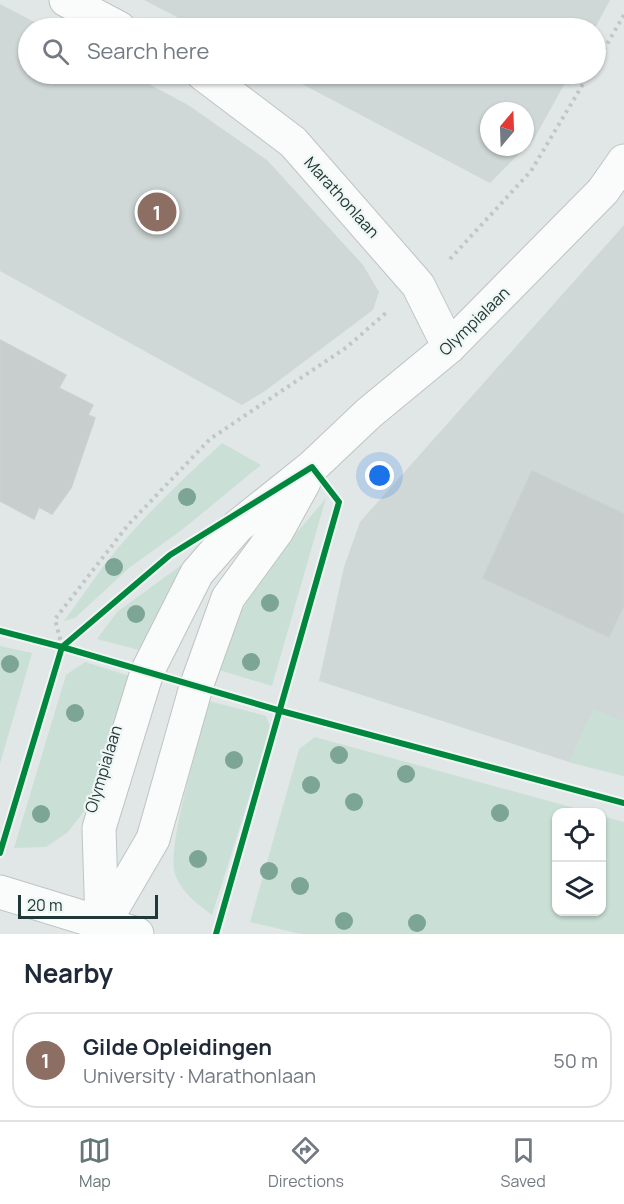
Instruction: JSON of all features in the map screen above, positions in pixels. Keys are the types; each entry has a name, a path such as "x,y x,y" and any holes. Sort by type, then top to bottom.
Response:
{"street":[{"path":"66,0 100,18"},
{"name":"Marathonlaan","path":"216,84 293,142 418,285 449,347"},
{"name":"Olympialaan","path":"100,929 99,828 147,672 197,573 238,526 312,467 369,413 449,347 603,191 624,162"},
{"name":"Olympialaan","path":"100,929 153,839 196,687 228,598 277,531 312,467"},
{"path":"0,892 100,929 137,934"}],"path":[{"path":"606,46 624,15"},
{"path":"62,647 56,619 128,525 210,439 347,347 448,261 531,171 583,84"},
{"path":"58,658 62,647 71,639"},
{"path":"52,644 73,650"}],"shaded area":[{"path":"144,0 610,0 600,18 179,18"},
{"path":"0,4 27,18 18,18 18,84 149,84 188,105 267,160 363,265 379,292 373,310 265,391 242,405 0,271"},
{"path":"302,84 564,84 534,139 534,102 480,102 480,156 517,156 490,183"},
{"path":"624,225 624,776 569,762 319,681 344,567 360,522"}],"green space":[{"path":"222,443 261,465 183,529 129,568 75,618 64,621 129,535"},
{"path":"326,498 272,686 219,670 236,624 257,584 275,558"},
{"path":"191,558 139,650 97,639 117,612"},
{"path":"0,646 32,653 0,764"},
{"path":"85,662 130,676 88,806 68,832 46,847 14,848 66,675"},
{"path":"209,701 266,716 271,729 212,915 185,892 175,874 174,860 180,816"},
{"path":"593,709 624,722 624,776 569,762"},
{"path":"315,737 574,808 552,808 552,916 606,916 606,817 624,822 624,934 301,934 250,922 299,749"}],"building":[{"path":"0,340 66,375 59,388 93,405 88,415 95,418 71,488 52,514 39,507 34,519 0,501"},
{"path":"532,471 624,514 624,605 609,637 483,578"}],"cycle path":[{"path":"62,647 170,555 312,467 339,502 216,934"},
{"path":"0,631 281,711 624,803"},
{"path":"0,853 62,647"}],"place":[{"name":"Gilde Opleidingen","path":"157,212"}]}
